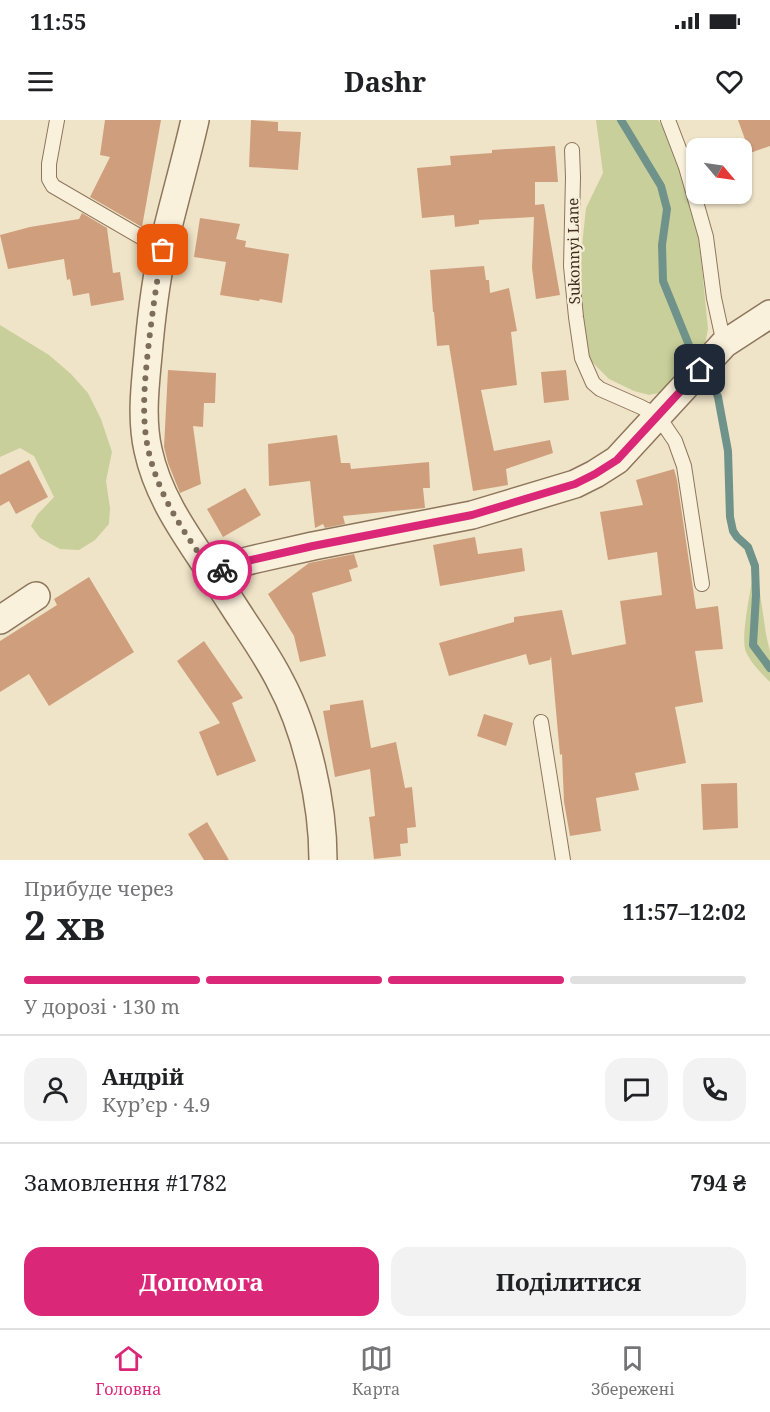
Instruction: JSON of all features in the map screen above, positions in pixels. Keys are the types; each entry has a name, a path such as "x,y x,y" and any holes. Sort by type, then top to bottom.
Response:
{"street":[{"path":"195,120 155,291 145,382 145,435 152,467 173,514 269,661 291,703 312,772 323,837 323,860"},
{"path":"213,574 235,564 270,555 472,515 575,484 617,460 724,344 770,314"},
{"path":"0,620 36,596"}],"lane":[{"path":"57,120 49,169 49,179 53,186 163,250"},
{"path":"668,120 686,167 706,237 714,298 724,344"},
{"name":"Sukonnyi Lane","path":"572,150 571,266 582,358 593,382 600,388 658,416 675,441 684,466 702,584"},
{"path":"541,722 563,860"}],"green space":[{"path":"596,120 658,120 663,127 682,176 686,190 686,204 690,204 697,227 708,329 705,344 701,355 672,387 659,393 649,395 634,391 609,379 590,360 579,274 586,208 603,173"},
{"path":"0,325 49,355 71,374 88,393 101,419 112,452 106,481 110,508 109,524 95,540 79,550 60,549 40,538 31,526 37,515 54,497 34,456 20,448 0,457"},
{"path":"754,571 757,573 770,652 770,682 751,660 744,646"}],"building":[{"path":"105,120 161,120 142,227 90,197 110,157 100,155"},
{"path":"251,120 278,122 278,131 301,132 298,170 249,167"},
{"path":"738,120 770,120 770,146 752,152 752,138 745,138"},
{"path":"555,146 558,182 535,182 535,205 544,204 560,295 536,299 532,268 534,217 479,220 479,224 455,227 454,215 422,218 417,168 451,165 450,156 492,153 492,150"},
{"path":"82,213 107,228 113,273 120,272 124,300 91,306 89,293 73,296 70,279 67,280 64,259 8,269 0,235 30,227 79,219"},
{"path":"200,218 240,224 236,239 246,241 245,247 289,254 282,303 220,295 226,262 194,257"},
{"path":"484,266 486,280 489,280 490,293 509,288 517,331 511,332 517,385 481,390 494,451 550,440 553,453 506,469 508,485 473,491 449,345 437,346 430,270"},
{"path":"168,370 216,373 215,403 204,403 203,427 193,426 201,484 180,493 164,447"},
{"path":"566,370 569,400 544,403 541,372"},
{"path":"337,435 341,463 350,463 351,469 429,462 430,488 423,488 425,508 343,516 345,524 325,528 323,524 315,528 310,481 269,486 268,444"},
{"path":"29,460 48,497 16,514 9,501 0,506 0,475"},
{"path":"674,469 696,609 718,606 723,649 695,651 703,702 675,707 686,763 635,773 639,790 596,798 601,831 570,836 564,802 562,754 560,755 551,656 550,660 529,665 526,654 449,676 439,643 514,622 514,617 562,610 572,655 626,644 620,601 662,595 657,552 608,560 600,512 643,505 636,480"},
{"path":"245,488 261,515 223,537 207,509"},
{"path":"475,537 478,554 522,548 525,571 440,586 433,545"},
{"path":"354,554 358,567 349,570 352,581 312,593 326,656 300,662 294,636 268,594 309,563"},
{"path":"89,577 134,652 49,706 29,674 0,692 0,641 57,605 54,599"},
{"path":"204,641 243,698 232,703 256,761 217,776 199,732 220,723 177,661"},
{"path":"363,700 371,748 396,742 405,788 412,787 416,827 407,828 408,843 400,844 401,856 374,859 369,817 375,816 370,769 335,777 323,711 330,710 330,705"},
{"path":"484,714 513,723 506,746 477,736"},
{"path":"737,783 738,828 703,830 701,784"},
{"path":"207,822 229,860 204,860 188,834"}],"waterway":[{"path":"621,120 661,186 667,209 662,245 663,281 693,355"},
{"path":"710,378 718,397 728,451 730,517 733,531 748,547 755,566 753,645 770,668"}],"way so far":[{"path":"163,250 150,328 145,382 145,435 152,467 173,514 213,574 222,570"}],"route":[{"path":"222,570 235,564 313,546 472,515 575,484 617,460 700,370"}]}
